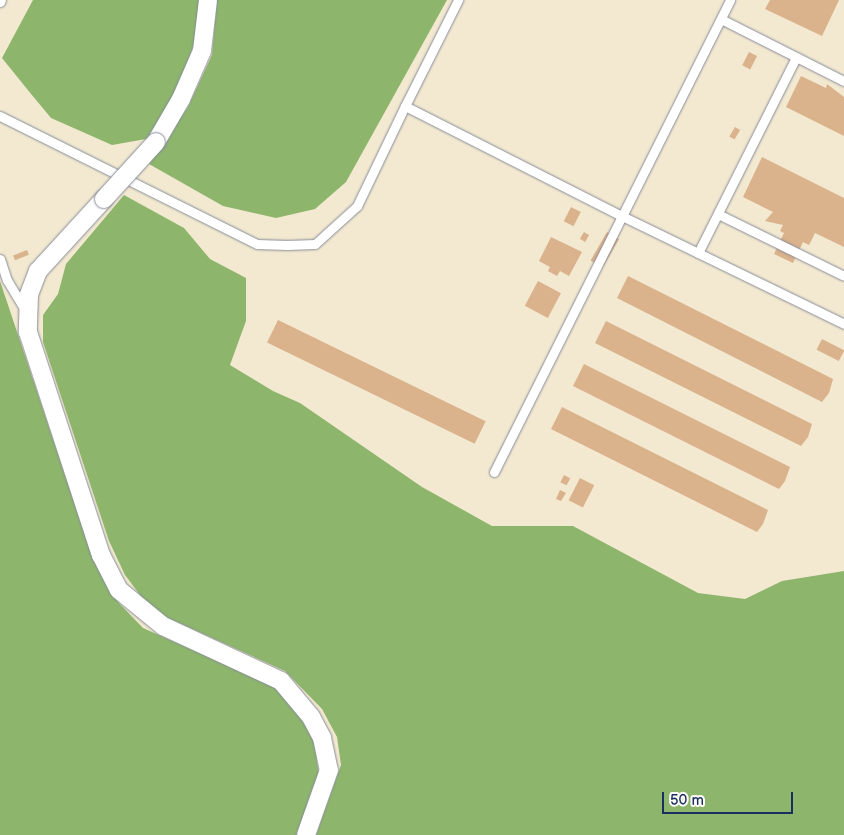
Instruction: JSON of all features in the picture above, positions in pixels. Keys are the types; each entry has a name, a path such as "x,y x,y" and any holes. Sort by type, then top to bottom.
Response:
{"street":[{"path":"208,0 202,51 181,99 156,142 38,272 26,312 28,332 101,555 119,590 163,626 281,681 300,701 322,738 329,770 306,835"}],"lane":[{"path":"0,116 257,244 315,244 358,206 458,0"},
{"path":"494,472 730,0"},
{"path":"721,19 844,81"},
{"path":"698,253 796,57"},
{"path":"405,106 622,216 843,320"},
{"path":"718,214 844,276"},
{"path":"0,259 7,280 26,312"}],"green space":[{"path":"33,0 201,0 193,47 174,98 146,139 112,145 51,118 27,89 2,58"},
{"path":"217,0 447,0 346,182 315,209 276,218 223,206 149,164 188,107 212,55"},
{"path":"124,195 184,228 210,259 246,278 246,321 230,365 273,391 300,403 422,487 492,526 573,526 698,593 745,599 782,581 844,571 844,835 316,835 341,765 337,737 322,709 285,671 168,618 143,599 125,575 109,541 43,342 43,315 58,294 66,264"},
{"path":"0,281 91,553 118,602 143,628 277,688 294,704 314,740 319,776 297,835 0,835"}],"building":[{"path":"770,0 839,0 822,36 765,9"},
{"path":"749,52 757,56 750,69 742,65"},
{"path":"801,76 826,88 827,84 844,97 844,136 786,107"},
{"path":"735,127 740,130 734,140 729,136"},
{"path":"762,157 844,198 844,247 815,233 809,245 803,242 793,263 774,254 784,233 780,231 783,225 765,221 773,212 743,197"},
{"path":"571,207 581,212 574,226 564,221"},
{"path":"584,232 589,235 585,242 580,239"},
{"path":"607,232 619,239 603,268 590,261"},
{"path":"551,237 582,252 569,276 560,271 557,276 548,271 550,267 539,261"},
{"path":"27,250 29,255 15,260 13,256"},
{"path":"628,276 833,379 829,393 822,402 617,298"},
{"path":"538,281 561,293 548,318 525,306"},
{"path":"278,320 486,421 475,444 267,342"},
{"path":"606,321 812,424 808,437 801,446 595,343"},
{"path":"822,339 844,350 839,361 817,350"},
{"path":"584,364 790,467 785,481 779,489 573,386"},
{"path":"562,407 768,510 763,524 757,532 551,429"},
{"path":"564,475 570,478 567,485 560,482"},
{"path":"580,478 594,485 583,508 569,500"},
{"path":"560,490 566,493 561,501 556,499"}]}
